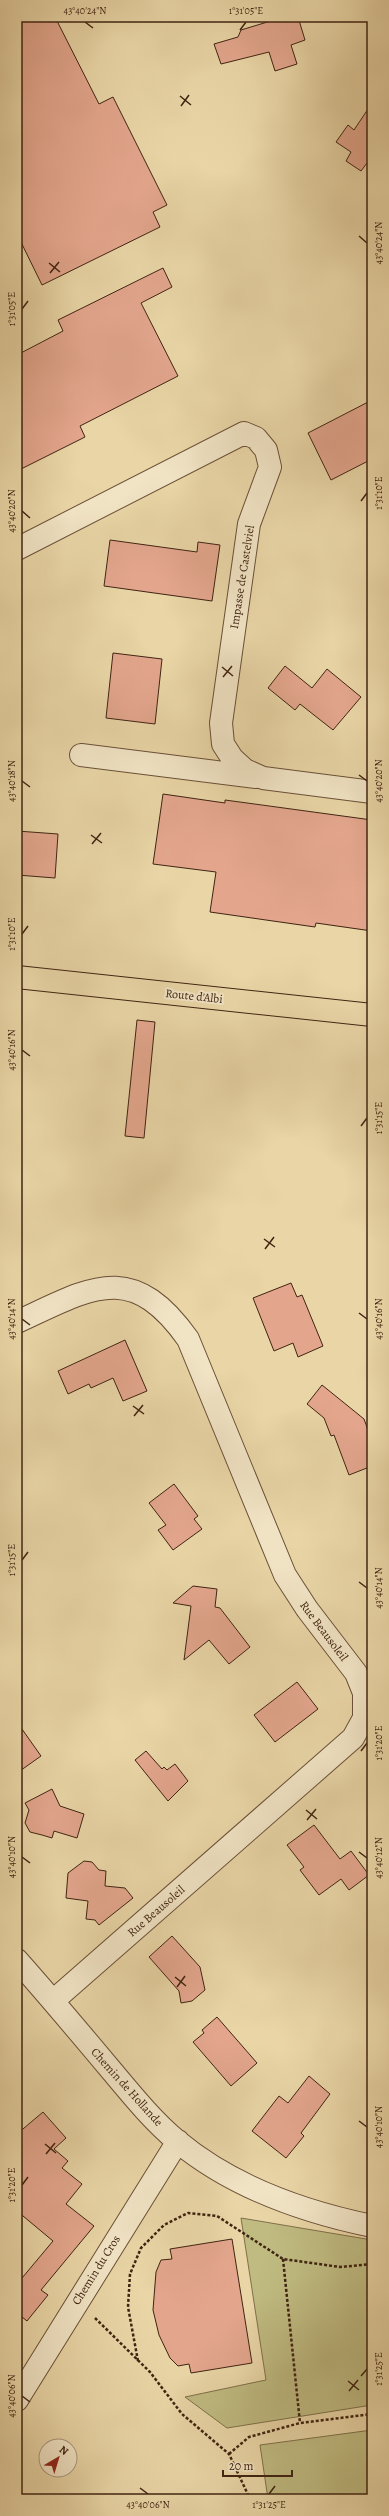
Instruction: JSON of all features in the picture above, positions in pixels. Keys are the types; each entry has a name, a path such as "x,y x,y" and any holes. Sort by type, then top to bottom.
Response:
{"main road":[{"name":"Route d'Albi","path":"17,977 372,1015"}],"street":[{"name":"Impasse de Castelviel","path":"17,548 244,433 256,438 266,450 270,467 249,524 221,723 223,744 232,758 245,770 263,778"},
{"name":"Impasse de Castelviel","path":"81,756 372,792"},
{"name":"Rue Beausoleil","path":"17,1322 83,1291 111,1286 133,1292 157,1303 175,1321 188,1339 285,1575 307,1609 356,1673 364,1693 364,1718 353,1738 53,2001"},
{"name":"Chemin de Hollande","path":"17,1960 146,2111 178,2141 212,2165 296,2206 372,2226"},
{"name":"Chemin du Cros","path":"17,2400 76,2302 178,2141"}],"path":[{"path":"138,2361 128,2307 130,2274 141,2248 164,2225 188,2213 217,2216 283,2259 340,2267 372,2264"},
{"path":"283,2259 300,2423"},
{"path":"76,2302 91,2314 138,2361 182,2414 229,2454 250,2499"},
{"path":"229,2454 249,2437 300,2423 372,2414"}],"shaded area":[{"path":"241,2218 372,2240 372,2405 227,2428 185,2397 266,2380"},
{"path":"372,2430 372,2499 268,2499 260,2445"}],"building":[{"path":"17,17 55,17 99,104 113,97 167,205 153,212 160,227 42,285 17,234"},
{"path":"284,17 298,17 305,40 291,45 297,64 275,71 269,52 221,64 214,44 238,37 241,30"},
{"path":"372,103 372,166 367,163 361,171 346,161 351,152 336,142 348,125 354,130"},
{"path":"163,268 172,287 141,303 178,376 80,426 85,437 17,471 17,355 63,331 58,320"},
{"path":"372,400 372,459 331,480 308,433"},
{"path":"110,540 197,552 198,542 220,545 212,601 104,586"},
{"path":"113,653 162,659 155,724 106,718"},
{"path":"285,666 312,688 327,669 361,697 333,730 300,704 295,710 268,688"},
{"path":"163,794 225,803 225,800 372,820 372,931 316,923 315,927 210,912 216,872 153,864"},
{"path":"17,831 58,834 55,878 17,875"},
{"path":"137,1020 155,1022 144,1138 125,1136"},
{"path":"291,1283 297,1297 302,1295 323,1346 298,1357 293,1343 274,1351 253,1298"},
{"path":"125,1340 147,1391 123,1401 113,1378 91,1388 89,1384 68,1394 58,1371"},
{"path":"322,1385 364,1419 372,1441 372,1466 349,1475 334,1435 331,1436 324,1418 307,1404"},
{"path":"174,1484 198,1516 194,1519 202,1529 173,1550 158,1530 166,1525 149,1503"},
{"path":"193,1586 217,1589 215,1607 220,1608 250,1647 229,1664 209,1640 184,1660 191,1606 173,1603"},
{"path":"297,1682 318,1709 275,1742 254,1715"},
{"path":"17,1722 41,1756 17,1773"},
{"path":"146,1751 162,1769 164,1767 167,1770 175,1764 188,1781 168,1801 135,1760"},
{"path":"52,1789 60,1806 84,1814 77,1838 54,1831 52,1838 30,1832 25,1823 29,1810 25,1803"},
{"path":"314,1825 340,1859 351,1851 369,1875 349,1890 341,1879 319,1895 300,1870 304,1867 287,1845"},
{"path":"84,1861 92,1862 99,1870 106,1871 105,1886 125,1888 133,1898 99,1925 95,1920 86,1919 88,1901 66,1898 68,1873"},
{"path":"172,1936 200,1967 205,1990 192,2001 181,2003 179,1991 149,1957"},
{"path":"217,2017 257,2063 231,2086 193,2042 204,2033 202,2030"},
{"path":"309,2076 330,2094 301,2133 304,2136 286,2158 252,2131 279,2096 288,2103"},
{"path":"43,2112 66,2138 54,2149 68,2161 62,2168 82,2184 66,2204 94,2226 41,2290 48,2295 27,2321 17,2313 17,2284 53,2241 17,2211 17,2134"},
{"path":"232,2239 252,2363 191,2373 189,2364 178,2366 170,2358 159,2335 153,2310 156,2272 161,2260 172,2259 170,2249"}]}
